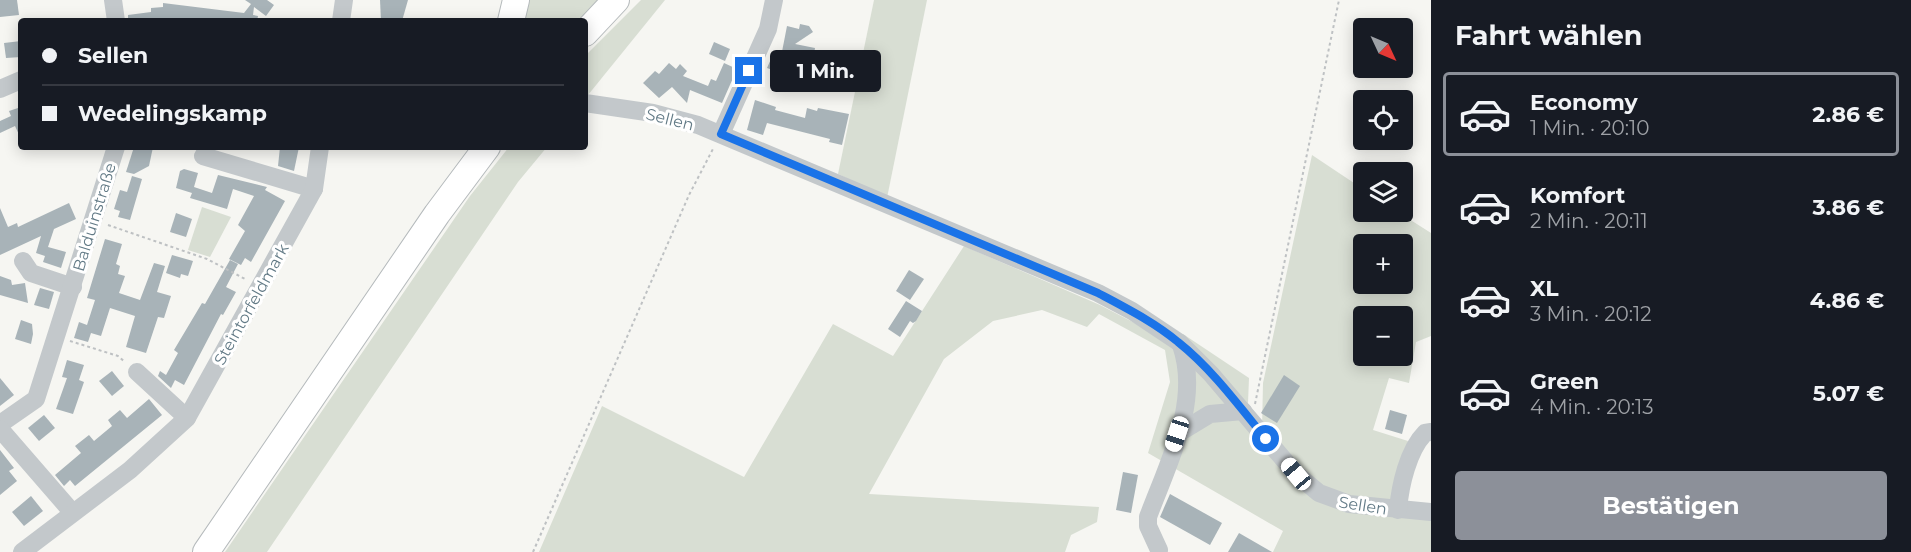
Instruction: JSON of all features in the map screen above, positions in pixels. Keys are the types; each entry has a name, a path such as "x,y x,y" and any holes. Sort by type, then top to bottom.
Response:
{"highway":[{"path":"513,18 516,0"},
{"path":"588,30 616,0"},
{"path":"437,214 467,150"},
{"path":"207,552 437,214 485,150"}],"street":[{"path":"113,0 116,18"},
{"path":"341,18 344,0"},
{"path":"721,134 768,29 774,0"},
{"path":"0,89 18,81"},
{"name":"Sellen","path":"588,103 676,118 721,134 1098,293 1132,311 1180,343 1296,474 1319,493 1349,504 1431,512"},
{"name":"Balduinstraße","path":"0,424 36,399 58,337 115,150"},
{"name":"Steintorfeldmark","path":"22,552 130,470 187,418 314,189 320,150"},
{"path":"203,156 314,189"},
{"name":"Balduinstraße","path":"23,261 31,273 73,287"},
{"path":"1159,550 1148,526 1148,517 1177,434 1186,400 1189,375 1180,343"},
{"path":"137,372 187,418"},
{"path":"1177,434 1210,414 1247,416"},
{"path":"0,429 72,512"},
{"path":"1398,510 1399,495 1417,441 1425,433 1431,432"}],"path":[{"path":"1247,416 1340,0"},
{"path":"533,552 689,195 721,134"},
{"path":"93,220 207,259 260,287"},
{"path":"58,337 117,356 137,372"}],"shaded area":[{"path":"522,0 603,0 587,18 518,18"},
{"path":"641,0 665,0 588,95 588,53"},
{"path":"874,0 927,0 887,198 838,174"},
{"path":"507,150 545,150 518,182 267,552 225,552 470,196"},
{"path":"1312,155 1353,182 1353,222 1413,222 1431,233 1431,336 1416,342 1413,360 1413,306 1353,306 1353,366 1412,366 1409,383 1389,378 1373,430 1408,441 1390,503 1350,498 1323,489 1262,429 1263,383"},
{"path":"202,207 231,217 210,257 188,250"},
{"path":"964,246 1100,305 1173,343 1183,334 1249,378 1247,428 1292,481 1431,519 1431,552 1273,552 1283,531 1148,453 1170,382 1165,350 1099,314 1087,327 1042,310 993,321 944,359 869,494 1099,507 1097,522 1071,535 1065,552 539,552 602,406 744,477 833,324 893,356"}],"building":[{"path":"0,0 17,0 19,15 0,17"},
{"path":"245,0 267,0 274,5 266,16 254,7 253,15 258,16 258,18 128,18 128,15 151,12 151,8 163,7 163,3 244,13 251,4"},
{"path":"380,0 408,0 403,18 381,18"},
{"path":"800,24 809,26 813,32 795,44 815,48 813,60 807,59 802,74 780,67 778,72 767,68 771,59 780,62 787,26 799,29"},
{"path":"18,41 18,57 6,58 4,43"},
{"path":"714,42 730,49 725,61 709,54"},
{"path":"669,63 676,69 680,64 687,71 683,76 708,86 711,79 716,81 724,63 737,69 722,103 690,90 687,103 672,87 659,98 643,83 655,71 659,74"},
{"path":"755,100 776,107 775,110 805,118 807,108 849,114 842,145 829,142 830,139 767,123 763,135 747,130"},
{"path":"18,108 18,132 15,126 0,133 0,121 11,116 9,111"},
{"path":"133,150 152,150 149,166 134,174 126,172"},
{"path":"280,150 298,150 294,171 278,166"},
{"path":"184,169 198,173 194,187 212,193 218,175 267,187 265,190 285,201 251,262 245,258 241,265 229,259 245,231 238,225 254,196 233,189 227,209 190,198 192,193 176,188 180,171"},
{"path":"132,176 142,179 130,220 118,217 120,211 114,209 120,190 127,192"},
{"path":"69,203 76,219 54,229 48,247 66,252 61,268 43,262 45,256 36,253 41,236 0,255 0,208 8,227 17,223 18,227"},
{"path":"176,213 192,219 186,237 170,232"},
{"path":"105,239 122,244 116,264 120,266 118,274 125,276 119,293 140,300 154,263 165,266 157,292 171,296 164,318 158,317 146,353 126,347 135,316 110,308 101,336 91,333 88,342 74,338 79,322 87,325 95,300 87,298"},
{"path":"172,255 193,261 188,276 181,274 180,278 166,273"},
{"path":"230,260 238,264 226,287 236,292 223,315 221,314 184,385 175,380 171,388 158,376 160,371 166,375 178,353 174,350 202,303 205,304"},
{"path":"909,270 924,279 910,300 896,291"},
{"path":"0,276 11,280 12,285 25,283 28,303 0,295"},
{"path":"40,288 54,292 49,309 34,305"},
{"path":"906,301 922,311 916,321 913,323 910,321 900,337 888,329"},
{"path":"21,320 32,324 31,344 15,339"},
{"path":"67,360 84,365 79,380 84,382 73,414 56,409 67,378 62,377"},
{"path":"112,371 124,386 112,396 99,381"},
{"path":"1284,375 1300,386 1277,423 1261,413"},
{"path":"0,378 14,395 0,406"},
{"path":"149,399 162,415 75,486 70,480 64,486 55,475 81,453 75,446 89,435 94,441 112,426 108,420 120,410 127,418"},
{"path":"1390,410 1407,415 1402,434 1385,429"},
{"path":"44,415 55,428 39,441 28,428"},
{"path":"0,450 14,468 9,471 17,481 0,495"},
{"path":"1123,472 1138,475 1131,513 1116,510"},
{"path":"1170,494 1222,523 1210,545 1160,517"},
{"path":"31,496 43,511 24,526 12,512"},
{"path":"1239,533 1272,552 1228,552"}],"route":[{"path":"749,71 721,134 1098,293 1132,311 1164,330 1196,358 1266,439"}]}
